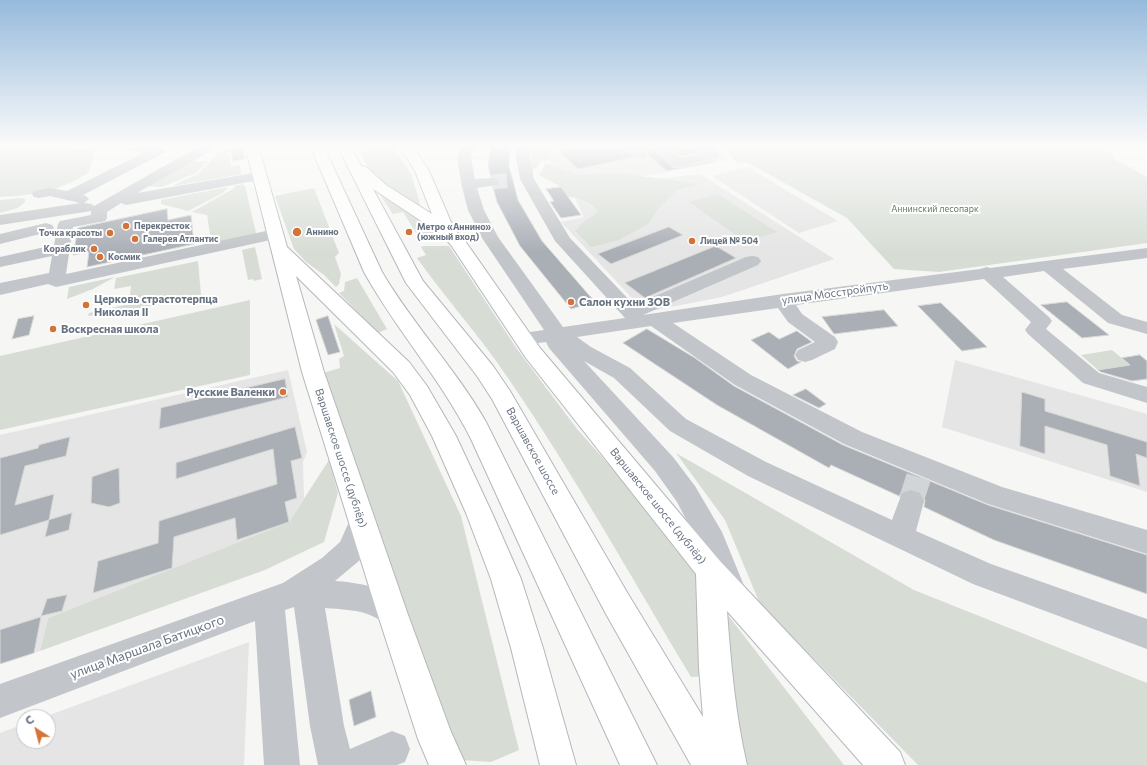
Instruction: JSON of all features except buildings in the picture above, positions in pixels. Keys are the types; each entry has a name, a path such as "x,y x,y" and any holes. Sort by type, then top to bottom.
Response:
{"main road":[{"name":"Варшавское шоссе (дублёр)","path":"260,181 313,372 392,612 436,739 448,765"},
{"path":"332,181 373,272 384,292 401,319 450,382 487,447 639,765"},
{"name":"Варшавское шоссе","path":"362,181 415,283 485,371 502,397 617,604 711,765"},
{"path":"373,181 381,188 447,231"},
{"name":"Варшавское шоссе (дублёр)","path":"426,181 447,231 457,242 523,339 710,570 887,765"},
{"path":"276,241 303,274 401,366 418,391 444,436 479,513 506,579 527,648 558,765"},
{"path":"710,570 717,688 724,743 729,765"}],"street":[{"path":"66,197 99,181"},
{"path":"0,289 62,250 98,218 99,210 149,181"},
{"path":"0,220 110,203 233,181"},
{"path":"468,181 476,210 490,238 554,335 664,464 686,494 712,542 733,595"},
{"path":"520,181 563,241 642,319 743,380 853,438 921,469 997,496 1147,542"},
{"path":"469,184 492,182"},
{"path":"39,194 50,192 66,197 110,203"},
{"path":"0,239 62,250"},
{"path":"62,250 56,282 276,241"},
{"path":"0,249 62,250"},
{"path":"0,262 62,250"},
{"path":"0,275 62,250"},
{"name":"улица Мосстройпуть","path":"523,339 642,319 987,272 1147,253"},
{"path":"642,319 752,261"},
{"path":"1047,265 1114,319 1147,328"},
{"path":"987,272 1042,321 1035,330 1091,378 1147,395"},
{"path":"783,300 795,318 828,342 828,344 805,355"},
{"path":"554,335 622,373 678,425 757,469 983,575 1147,634"},
{"path":"901,536 911,501"},
{"name":"улица Маршала Батицкого","path":"0,701 290,596 332,567 350,551 362,524"},
{"name":"улица Маршала Батицкого","path":"290,596 340,595 379,603 392,612"},
{"path":"282,765 290,596"},
{"path":"290,596 327,726 336,765"},
{"path":"355,765 392,748"}],"shaded area":[{"path":"563,181 606,181 567,186"},
{"name":"Лицей № 504","path":"638,181 711,181 834,259 722,297 645,312 561,222 584,217 570,188"},
{"path":"719,181 770,181 838,221 799,233"},
{"path":"955,360 1147,414 1147,492 942,427"},
{"path":"288,370 307,452 303,462 304,498 289,522 48,618 40,651 0,664 0,435"},
{"path":"249,642 244,765 0,765 0,733 16,727 16,749 56,749 56,713"}],"green space":[{"path":"0,181 73,181 56,188 35,194 0,197"},
{"path":"151,181 177,181 162,187 142,186"},
{"path":"183,181 203,181 172,186"},
{"path":"380,181 413,181 421,207"},
{"path":"550,181 675,181 699,184 677,190 657,210 648,224 619,240 591,247 575,231 584,222 598,212 590,203 585,201 556,196 562,187"},
{"name":"Аннинский лесопарк","path":"780,181 1147,181 1147,243 939,272 894,269 847,218"},
{"path":"242,184 245,186 257,237 212,247 207,215 192,212 233,189 235,186"},
{"path":"228,187 223,193 188,211 161,204 161,200"},
{"path":"314,188 339,253 335,257 341,274 339,284 336,287 324,275 306,262 294,249 275,196"},
{"path":"378,192 446,237 418,236 403,212 393,214"},
{"path":"718,194 777,232 746,242 689,202"},
{"path":"25,199 25,202 18,208 0,213 0,200"},
{"path":"449,246 517,349 577,429 701,568 706,676 691,677 602,526 532,414 486,347 417,258 426,255 421,247"},
{"path":"255,247 262,279 254,281 253,279 248,280 242,250"},
{"path":"198,261 201,295 97,318 97,315 88,316 89,313 129,304 131,286 114,289 116,278"},
{"path":"115,277 93,289 67,299 69,287"},
{"path":"357,278 387,329 378,333 339,293 344,291 345,282"},
{"path":"250,300 250,375 0,430 0,356"},
{"path":"334,324 398,381 461,516 519,750 491,762 460,760 320,374 340,368 339,359 344,356"},
{"path":"1112,350 1130,365 1098,370 1081,355"},
{"path":"676,453 914,590 1147,683 1147,765 918,765 760,604 725,520"},
{"path":"329,460 338,493 324,542 265,570 40,651 48,618 289,522"},
{"path":"724,610 844,765 744,765"}],"tunnel":[{"path":"492,182 506,181"},
{"path":"911,501 920,473"}],"place":[{"name":"Перекресток","path":"126,226"},
{"name":"Аннино","path":"297,232"},
{"name":"Метро «Аннино» (южный вход)","path":"409,232"},
{"name":"Точка красоты","path":"110,233"},
{"name":"Галерея Атлантис","path":"135,239"},
{"name":"Лицей № 504","path":"692,241"},
{"name":"Кораблик","path":"94,249"},
{"name":"Космик","path":"100,257"},
{"name":"Салон кухни ЗОВ","path":"571,302"},
{"name":"Церковь страстотерпца Николая II","path":"86,305"},
{"name":"Воскресная школа","path":"53,329"},
{"name":"Русские Валенки","path":"283,392"}]}
